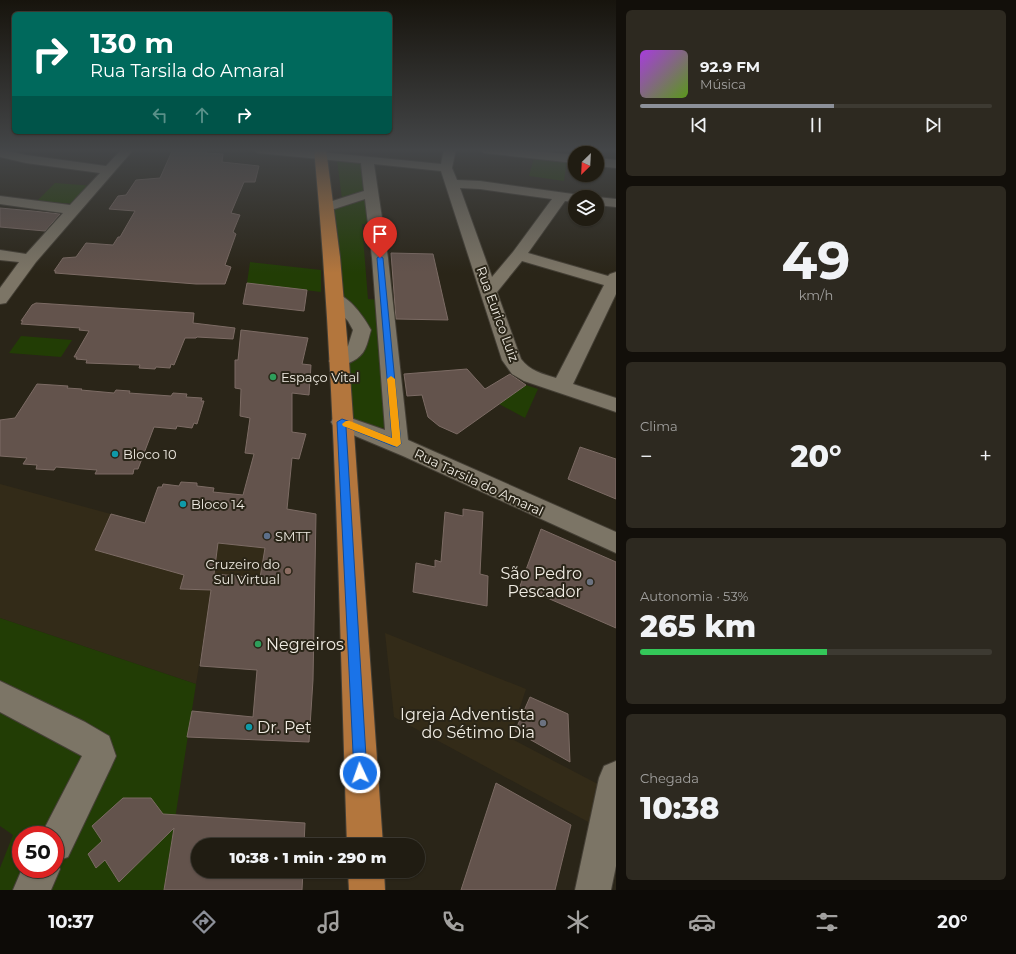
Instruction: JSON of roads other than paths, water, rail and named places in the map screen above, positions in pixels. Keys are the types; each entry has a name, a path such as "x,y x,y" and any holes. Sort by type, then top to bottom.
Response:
{"main road":[{"path":"326,191 339,361 365,838"},
{"path":"366,878 367,890"}],"street":[{"path":"0,299 30,259 91,191"},
{"name":"Rua Eurico Luiz","path":"454,191 512,360 519,370 532,377 616,405"},
{"path":"458,203 473,191"},
{"path":"521,191 568,197"},
{"path":"328,207 371,192 380,258 397,444"},
{"path":"488,292 568,197"},
{"path":"0,200 73,210"},
{"path":"604,202 616,203"},
{"path":"0,255 30,259"},
{"path":"519,255 615,280 562,387"},
{"name":"Rua Tarsila do Amaral","path":"342,422 397,444 616,544"},
{"path":"0,696 74,733 98,747 100,756 64,826"},
{"path":"593,890 616,778"},
{"path":"31,890 37,878"}],"place":[{"name":"Espaço Vital","path":"273,377"},
{"name":"Bloco 10","path":"115,454"},
{"name":"Bloco 14","path":"183,504"},
{"name":"SMTT","path":"267,536"},
{"name":"Cruzeiro do Sul Virtual","path":"288,571"},
{"name":"São Pedro Pescador","path":"590,582"},
{"name":"Negreiros","path":"258,644"},
{"name":"Igreja Adventista do Sétimo Dia","path":"543,723"},
{"name":"Dr. Pet","path":"249,727"}]}
